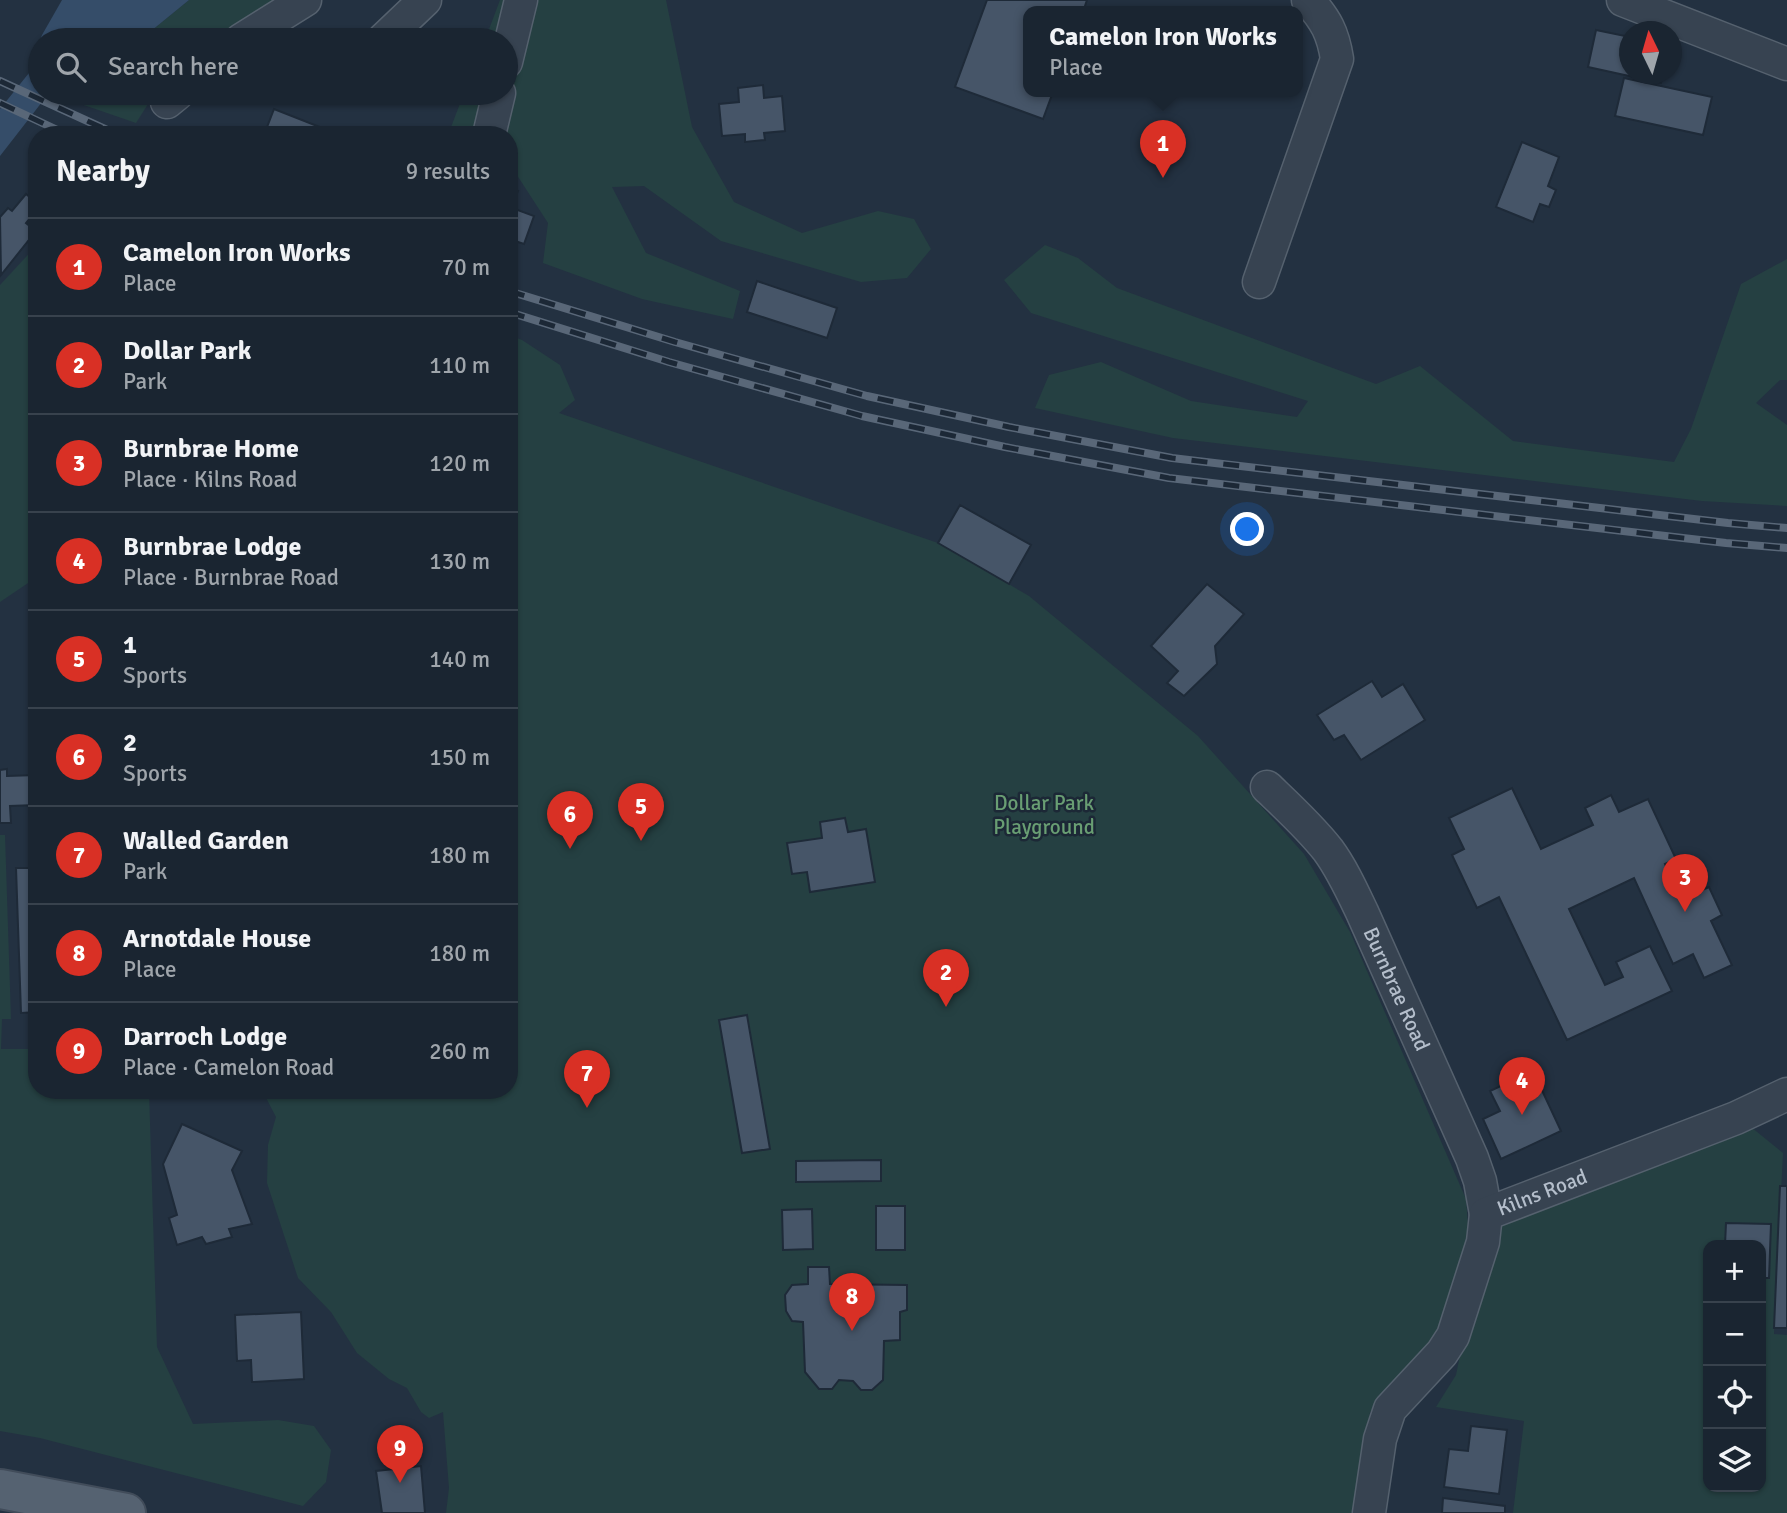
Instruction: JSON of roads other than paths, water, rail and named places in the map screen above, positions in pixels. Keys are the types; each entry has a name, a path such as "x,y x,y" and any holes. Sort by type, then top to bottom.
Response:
{"main road":[{"path":"0,1489 126,1513"}],"street":[{"path":"260,28 305,0"},
{"path":"396,28 425,0"},
{"path":"514,28 521,0"},
{"path":"1259,282 1337,59 1334,40 1324,17 1308,0"},
{"path":"1623,0 1787,64"},
{"path":"491,126 496,105"},
{"name":"Burnbrae Road","path":"1267,787 1329,851 1362,912 1472,1158 1480,1181 1486,1214"},
{"name":"Kilns Road","path":"1369,1513 1380,1439 1390,1409 1442,1353 1453,1336 1483,1242 1486,1214 1736,1118 1787,1094"}],"water":[{"path":"62,0 189,0 155,28 46,28"},
{"path":"28,74 28,105 40,105 0,156 0,109"}],"railway":[{"path":"0,81 28,94"},
{"path":"0,103 49,126"},
{"path":"52,105 98,126"},
{"path":"518,294 675,342 867,396 1172,458 1787,528"},
{"path":"518,315 669,362 862,416 1169,478 1787,548"}],"place":[{"name":"Camelon Iron Works","path":"1163,178"},
{"name":"1","path":"641,841"},
{"name":"2","path":"570,849"},
{"name":"Burnbrae Home","path":"1685,912"},
{"name":"Dollar Park","path":"946,1007"},
{"name":"Walled Garden","path":"587,1108"},
{"name":"Burnbrae Lodge","path":"1522,1115"},
{"name":"Arnotdale House","path":"852,1331"},
{"name":"Darroch Lodge","path":"400,1483"}],"park label":[{"name":"Dollar Park Playground","path":"1044,815"}]}
